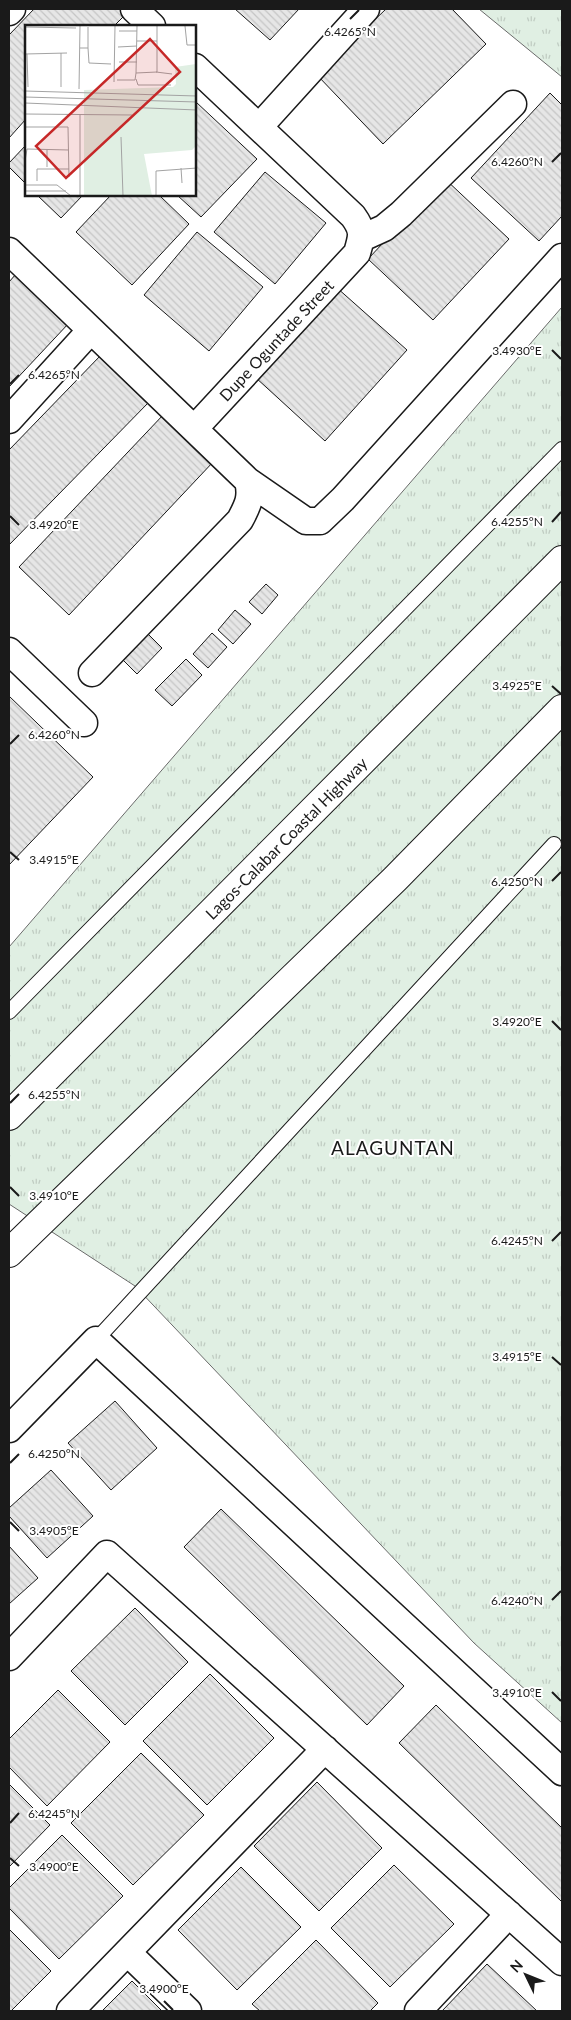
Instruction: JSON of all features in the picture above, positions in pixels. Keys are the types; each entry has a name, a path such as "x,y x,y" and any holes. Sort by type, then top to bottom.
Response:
{"highway":[{"name":"Lagos-Calabar Coastal Highway","path":"9,1116 562,560"},
{"path":"9,1253 395,879 562,709"}],"street":[{"path":"9,12 12,9"},
{"path":"134,9 151,25"},
{"path":"259,127 366,9"},
{"path":"196,68 353,216 360,226 362,238 384,228 401,214 513,104"},
{"name":"Dupe Oguntade Street","path":"194,429 357,253 362,238"},
{"path":"9,251 248,481 306,521 320,521 343,499 562,257"},
{"path":"9,420 91,330"},
{"path":"92,673 240,520 250,502 251,492 248,481"},
{"path":"9,651 84,723"},
{"path":"9,1430 96,1340 562,1772"},
{"path":"9,1657 107,1554 562,1962"},
{"path":"70,2011 325,1749"},
{"path":"418,2011 509,1914"},
{"path":"128,1953 188,2011"}],"lane":[{"path":"9,1012 562,449"},
{"path":"96,1340 554,844"}],"green space":[{"path":"479,9 562,9 562,77"},
{"path":"562,307 562,1723 474,1643 135,1286 9,1204 9,947"}],"building":[{"path":"34,9 120,9 126,14 115,25 25,25 25,120 9,138 9,35"},
{"path":"235,9 299,9 270,40"},
{"path":"386,9 452,9 486,44 383,144 317,75"},
{"path":"550,93 562,105 562,216 539,241 471,178"},
{"path":"196,102 257,159 201,217 178,196 196,196"},
{"path":"25,146 25,183 9,167 9,163"},
{"path":"265,172 326,223 275,284 214,232"},
{"path":"444,178 509,239 433,320 368,259"},
{"path":"38,196 82,196 61,218"},
{"path":"110,196 160,196 189,224 132,285 76,232"},
{"path":"197,232 263,287 209,351 144,295"},
{"path":"16,274 69,323 9,387 9,282"},
{"path":"336,287 407,350 325,441 255,377"},
{"path":"101,355 149,402 9,545 9,450"},
{"path":"164,414 214,461 69,615 19,567"},
{"path":"266,584 278,595 262,614 249,602"},
{"path":"235,610 251,624 233,644 218,630"},
{"path":"144,630 162,648 137,674 119,656"},
{"path":"212,633 227,647 208,668 193,654"},
{"path":"186,659 202,675 172,706 155,690"},
{"path":"9,696 93,777 9,865"},
{"path":"115,1401 157,1448 111,1490 68,1443"},
{"path":"51,1470 93,1516 47,1558 9,1516 9,1508"},
{"path":"221,1509 404,1686 367,1725 184,1547"},
{"path":"9,1546 38,1578 9,1604"},
{"path":"135,1608 188,1662 125,1725 71,1671"},
{"path":"210,1674 274,1738 207,1805 143,1741"},
{"path":"58,1690 110,1742 47,1806 9,1767 9,1739"},
{"path":"436,1705 562,1828 562,1902 399,1743"},
{"path":"141,1753 204,1815 133,1885 71,1823"},
{"path":"317,1782 382,1848 319,1911 254,1846"},
{"path":"9,1784 50,1825 9,1867"},
{"path":"62,1835 123,1896 59,1959 9,1908 9,1888"},
{"path":"394,1865 454,1924 390,1987 331,1928"},
{"path":"241,1867 301,1927 237,1990 178,1930"},
{"path":"9,1929 51,1971 11,2011 9,2011"},
{"path":"316,1940 378,2003 370,2011 260,2011 252,2004"},
{"path":"487,1964 537,2011 442,2011"},
{"path":"132,1981 162,2011 102,2011"}],"district":[{"name":"ALAGUNTAN","path":"393,1147"}]}
